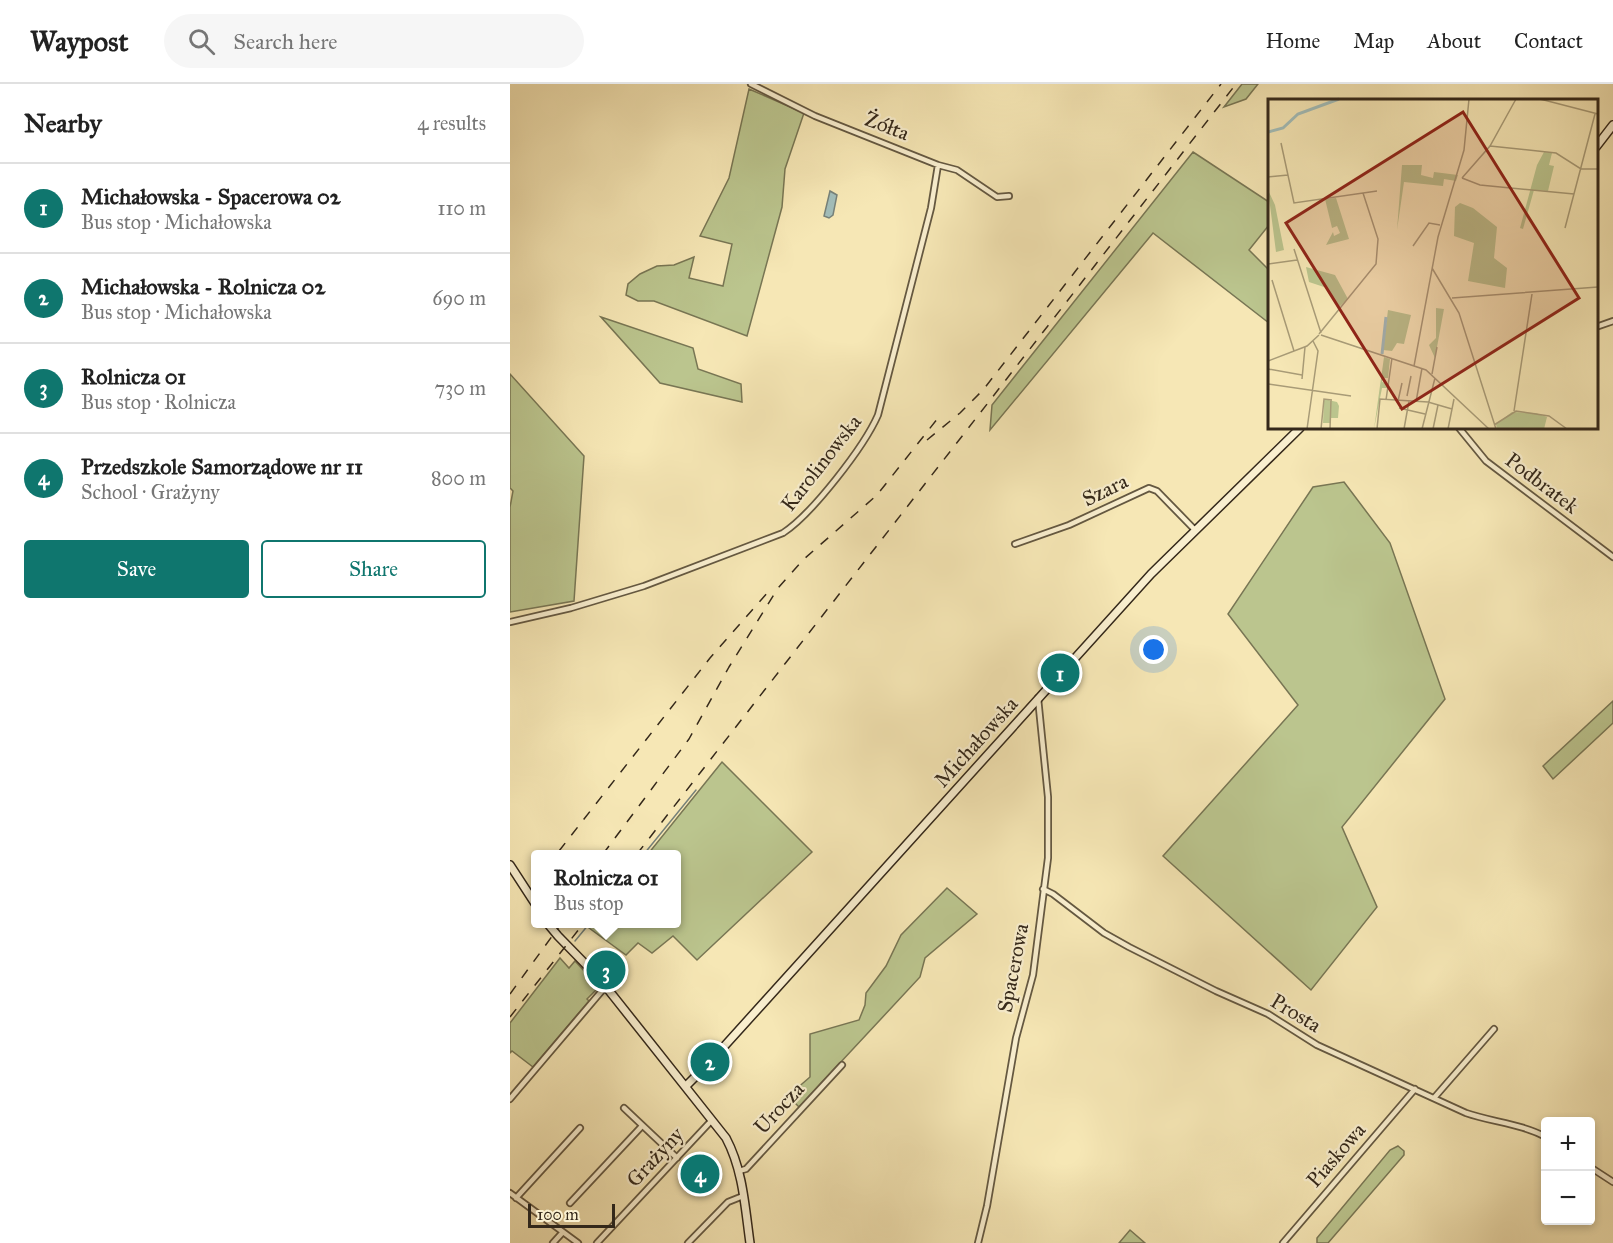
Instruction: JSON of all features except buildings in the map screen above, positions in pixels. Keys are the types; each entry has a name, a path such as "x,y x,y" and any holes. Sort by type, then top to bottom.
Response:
{"street":[{"name":"Żółta","path":"751,84 815,116 938,165 957,170 997,198 1009,196"},
{"path":"1598,144 1613,125"},
{"name":"Karolinowska","path":"510,622 571,608 644,586 783,533 796,524 872,430 878,415 931,208 938,165"},
{"path":"1598,326 1613,321"},
{"name":"Michałowska","path":"686,1086 1151,574 1299,429"},
{"name":"Podbratek","path":"1460,429 1486,460 1613,557"},
{"name":"Szara","path":"1015,544 1070,525 1149,488 1155,489 1196,530"},
{"name":"Spacerowa","path":"978,1243 987,1206 1016,1038 1033,975 1048,852 1048,797 1038,697"},
{"path":"510,865 531,897"},
{"name":"Prosta","path":"1043,889 1104,933 1216,991 1268,1014 1317,1045 1484,1119 1541,1136"},
{"path":"551,928 606,986 713,1120 730,1146 739,1171 750,1243"},
{"path":"510,1099 606,986"},
{"path":"1434,1098 1494,1029"},
{"name":"Urocza","path":"739,1171 746,1169 842,1065"},
{"name":"Piaskowa","path":"1283,1243 1415,1089"},
{"path":"624,1108 677,1158"},
{"name":"Grażyny","path":"597,1243 713,1120"},
{"path":"570,1203 642,1126"},
{"path":"516,1198 580,1128"},
{"path":"1595,1170 1613,1182"},
{"path":"510,1193 578,1243"},
{"path":"688,1243 728,1202 743,1196"},
{"path":"554,1243 563,1232"}],"green space":[{"path":"1242,84 1258,84 1246,99 1224,107"},
{"path":"749,89 804,113 785,169 782,207 747,336 654,301 638,301 626,295 628,284 640,274 657,266 674,265 694,257 689,278 723,286 732,244 700,236 729,178"},
{"path":"1193,152 1268,201 1268,226 1249,250 1268,269 1268,322 1153,233 990,430 992,405"},
{"path":"601,317 693,348 698,369 741,384 742,402 660,383"},
{"path":"510,374 584,456 574,601 510,612 510,507 513,491 510,488"},
{"path":"1344,482 1390,543 1445,699 1342,827 1377,907 1311,990 1163,856 1298,705 1228,614 1313,487"},
{"path":"1613,701 1613,723 1553,779 1543,766"},
{"path":"722,762 812,852 697,960 673,936 652,953 638,943 626,955 589,928 681,928 681,850 651,850"},
{"path":"947,888 977,914 925,958 920,977 799,1107 788,1096 810,1077 810,1034 859,1020 865,1005 866,993 886,966 901,935"},
{"path":"560,958 569,968 575,961 596,984 597,989 533,1067 512,1051 510,1053 510,1023"},
{"path":"1398,1146 1404,1151 1404,1155 1328,1243 1317,1243 1317,1238 1390,1150"},
{"path":"1130,1230 1145,1243 1119,1243"}],"water":[{"path":"830,191 837,195 833,215 829,218 824,216"}],"waterway":[{"path":"647,850 696,790"},
{"path":"575,941 586,928"}],"railway":[{"path":"927,440 960,413 983,390 1221,84"},
{"path":"640,850 1236,84"},
{"path":"606,850 689,739 729,667 778,588 804,559 877,495 938,418"},
{"path":"560,850 710,658 768,592"},
{"path":"510,994 558,928"},
{"path":"510,1017 580,928"}],"place":[{"name":"Michałowska - Spacerowa 02","path":"1060,673"},
{"name":"Rolnicza 01","path":"606,970"},
{"name":"Michałowska - Rolnicza 02","path":"710,1062"},
{"name":"Przedszkole Samorządowe nr 11","path":"700,1174"}]}
